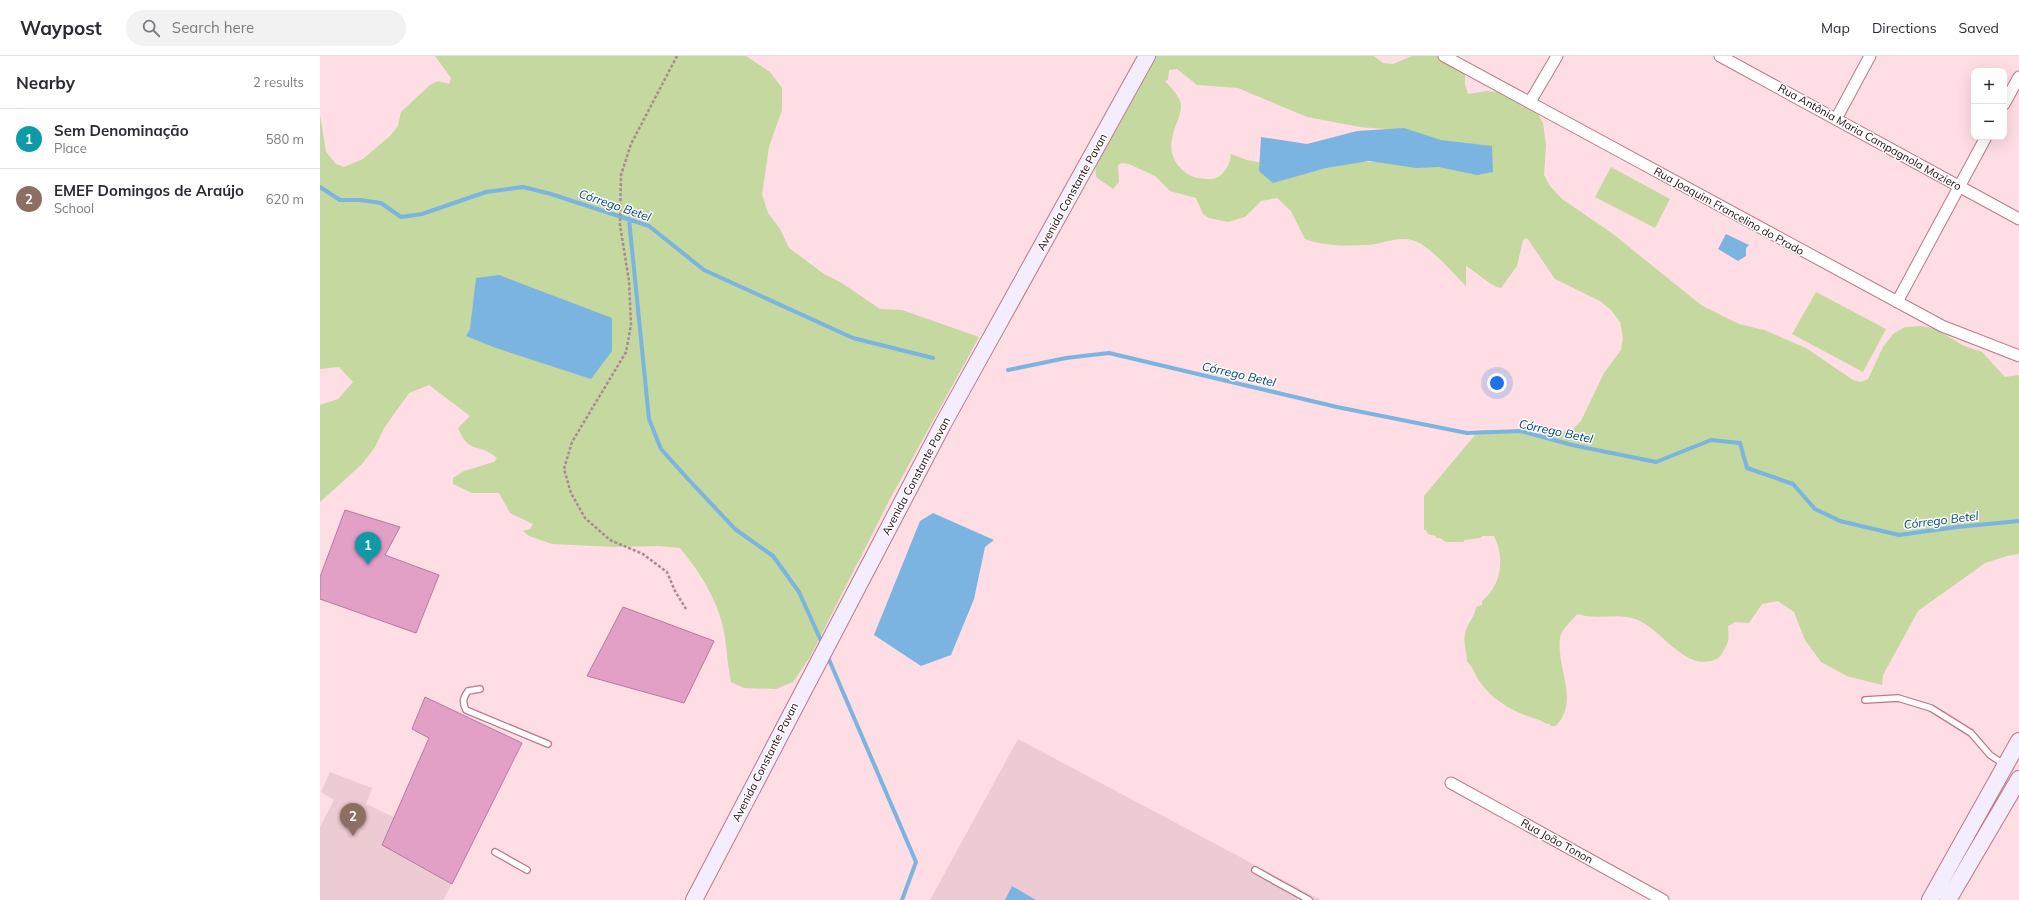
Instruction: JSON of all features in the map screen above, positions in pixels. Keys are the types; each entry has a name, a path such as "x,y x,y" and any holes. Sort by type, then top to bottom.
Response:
{"street":[{"name":"Avenida Constante Pavan","path":"694,900 943,424 1147,56"},
{"name":"Rua Joaquim Francelino do Prado","path":"1444,56 1942,326 2019,356"},
{"path":"1530,102 1557,56"},
{"name":"Rua Antônia Maria Campagnola Maziero","path":"1720,56 2019,219"},
{"path":"1836,119 1870,56"},
{"path":"2007,99 2019,77"},
{"path":"1897,302 1984,140"},
{"path":"1930,900 2019,741"},
{"path":"2005,765 2019,774"},
{"path":"1948,900 2019,779"},
{"name":"Rua João Tonon","path":"1451,783 1663,900"}],"lane":[{"path":"480,689 468,691 464,697 463,703 466,710 548,744"},
{"path":"1865,700 1898,698 1931,708 1971,734 1990,755 2005,765"},
{"path":"494,852 527,870"},
{"path":"1255,870 1309,900"}],"path":[{"path":"677,56 631,144 621,175 620,225 629,281 631,325 626,352 572,442 564,469 571,493 585,518 610,540 643,554 667,572 675,591 686,609"}],"shaded area":[{"path":"1018,739 1321,900 930,900"},
{"path":"330,772 372,788 366,804 394,817 382,845 452,884 443,900 320,900 320,827 334,800 321,792"}],"green space":[{"path":"435,56 746,56 770,72 782,88 782,110 769,147 762,194 768,213 780,229 789,248 824,274 842,283 880,309 902,310 979,337 891,497 810,657 793,682 776,689 744,688 731,682 723,627 716,605 700,575 680,548 659,546 615,547 552,544 529,536 523,531 530,529 533,524 510,513 499,493 472,493 453,484 453,478 464,471 494,462 497,458 490,453 474,447 466,442 458,428 470,416 429,385 409,393 384,428 375,447 362,464 320,502 320,405 338,399 353,382 339,367 320,369 320,115 326,152 336,164 344,167 363,159 390,136 398,126 401,112 430,85 438,81 449,84 451,78"},
{"path":"1153,56 1374,56 1383,63 1393,64 1412,56 1441,56 1465,74 1465,84 1468,94 1486,91 1511,93 1536,110 1543,123 1546,145 1544,175 1550,186 1562,199 1613,234 1701,305 1739,324 1764,330 1806,348 1853,380 1861,382 1868,379 1883,347 1893,334 1905,327 1922,326 1937,329 1962,345 1982,352 2005,377 2019,375 2019,554 1985,563 1918,611 1883,675 1882,685 1847,676 1821,662 1805,640 1794,612 1778,601 1762,604 1749,623 1735,622 1728,626 1728,641 1721,655 1714,660 1703,662 1692,660 1682,654 1645,624 1635,619 1628,617 1584,616 1577,614 1565,628 1560,638 1561,661 1567,695 1566,706 1563,716 1556,726 1550,726 1550,724 1546,724 1541,720 1522,714 1506,706 1492,696 1480,682 1467,661 1464,641 1467,627 1476,607 1482,605 1482,601 1494,587 1500,570 1500,553 1494,536 1483,536 1480,538 1465,540 1463,542 1446,542 1440,538 1436,538 1436,536 1428,534 1426,530 1424,530 1424,496 1475,435 1473,432 1484,430 1548,434 1572,430 1581,421 1604,373 1621,350 1623,338 1620,322 1611,310 1600,301 1555,279 1527,238 1523,240 1517,266 1501,288 1488,282 1466,266 1466,286 1428,249 1409,239 1372,245 1335,245 1305,239 1291,211 1277,198 1261,201 1245,217 1228,222 1209,218 1203,214 1196,198 1170,191 1155,176 1129,164 1122,163 1118,165 1119,182 1113,189 1096,177 1095,165","holes":["1177,69 1197,85 1238,88 1307,117 1360,127 1411,131 1459,162 1335,162 1303,171 1247,160 1231,154 1228,166 1221,175 1212,179 1198,178 1186,173 1174,158 1171,145 1180,114 1181,103 1178,96 1165,81 1168,80 1169,70"]},
{"path":"1611,167 1670,199 1655,228 1595,197"},
{"path":"1816,292 1886,329 1863,372 1792,334"}],"water":[{"path":"1404,128 1441,140 1492,146 1493,172 1477,175 1439,167 1416,168 1369,161 1326,168 1273,183 1259,171 1261,137 1307,144 1357,131"},
{"path":"1726,234 1749,245 1746,248 1746,256 1738,261 1718,249"},
{"path":"499,275 612,318 612,351 591,379 496,348 466,336 470,329 476,278"},
{"path":"933,513 994,540 985,547 974,599 951,655 921,666 874,635 920,521"},
{"path":"1012,886 1036,900 1005,900"}],"building":[{"path":"345,510 400,527 385,555 439,575 416,633 320,599 320,577"},
{"path":"623,607 714,641 684,703 587,676"},
{"path":"425,697 522,743 452,884 382,845 429,738 412,729"}],"waterway":[{"name":"Córrego Betel","path":"320,187 340,200 360,200 381,203 401,217 422,214 486,192 523,187 551,194 649,226 704,270 853,338 933,358"},
{"path":"629,219 649,419 661,449 735,529 773,556 799,592 823,645"},
{"name":"Córrego Betel","path":"1008,370 1066,358 1109,353 1337,407 1467,433 1521,431 1572,445 1656,462 1711,440 1740,443 1747,468 1793,484 1815,509 1840,521 1899,535 1957,527 2019,521"},
{"path":"827,655 916,862 902,900"}],"place":[{"name":"Sem Denominação","path":"368,565"},
{"name":"EMEF Domingos de Araújo","path":"353,836"}]}
